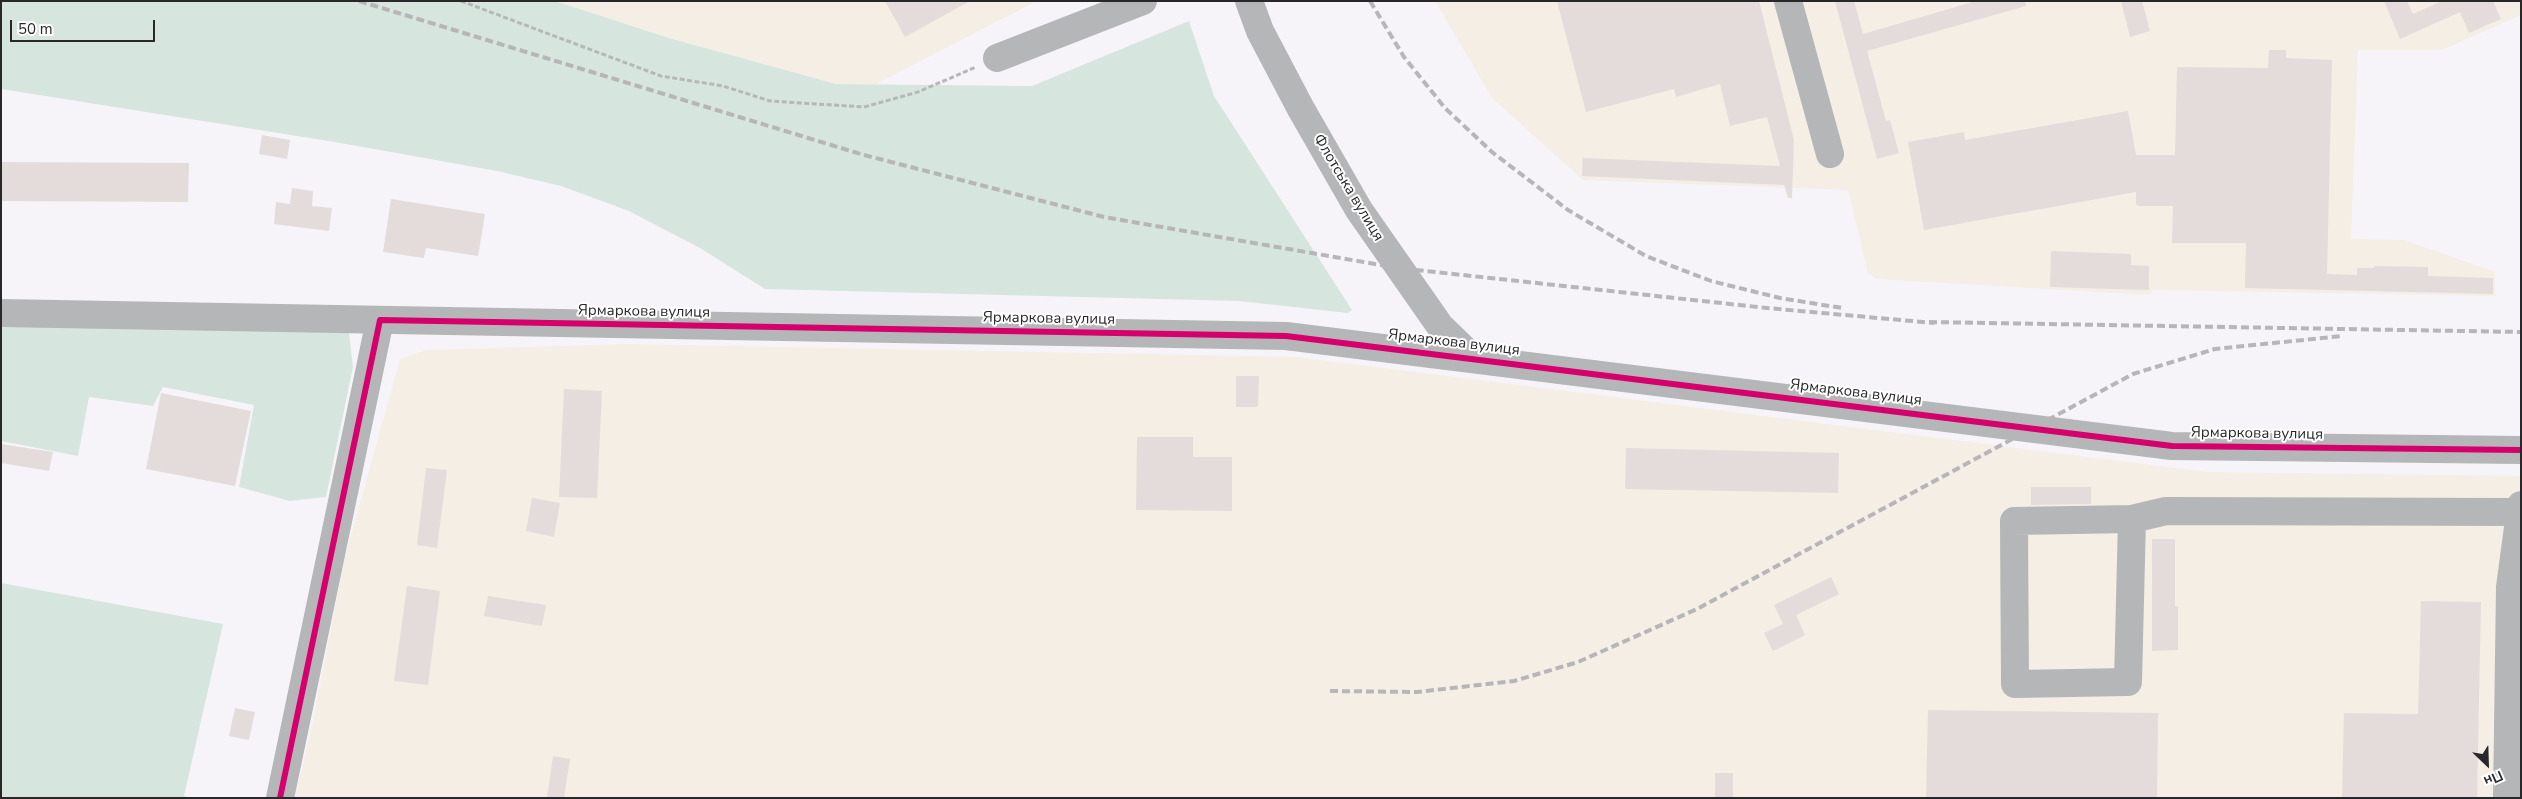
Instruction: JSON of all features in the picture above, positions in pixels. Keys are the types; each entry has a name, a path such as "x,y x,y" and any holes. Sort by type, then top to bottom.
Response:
{"street":[{"path":"997,58 1143,1"},
{"name":"Флотська вулиця","path":"1249,1 1260,31 1296,101 1359,210 1440,326 1473,358"},
{"path":"1788,1 1830,154"},
{"name":"Ярмаркова вулиця","path":"1,313 1286,336 2172,446 2521,450"},
{"path":"280,798 380,320"},
{"path":"2132,519 2128,682 2015,684 2014,521 2132,519 2166,511 2520,508 2510,587 2507,798"}],"path":[{"path":"461,1 661,76 722,86 770,101 864,107 918,92 997,58"}],"shaded area":[{"path":"1,1 555,1 669,38 836,84 1032,86 1189,21 1214,96 1352,310 1348,313 1239,301 765,289 700,248 629,211 561,186 497,171 335,142 1,89"},
{"path":"555,1 1037,1 876,84 836,84 669,38"},
{"path":"1435,1 2521,1 2521,15 2442,50 2358,50 2351,239 2404,240 2495,272 2495,296 2153,290 2149,295 1877,279 1868,273 1848,190 1583,180 1492,98"},
{"path":"1,324 349,333 353,367 326,497 290,501 239,487 254,405 163,387 153,406 89,397 78,456 1,441"},
{"path":"626,344 1297,357 2207,472 2521,476 2521,798 295,798 313,721 344,561 400,359 426,350"},
{"path":"1,583 223,624 184,796 192,798 1,798"}],"building":[{"path":"885,1 970,1 905,37"},
{"path":"1557,1 1759,1 1794,140 1792,198 1788,198 1784,185 1582,176 1583,158 1780,166 1767,117 1730,126 1720,84 1676,97 1674,89 1586,112"},
{"path":"1835,1 1854,1 1863,34 1976,1 2025,1 2026,6 1867,51 1886,121 1890,120 1899,153 1877,159"},
{"path":"2121,1 2142,1 2150,31 2130,37"},
{"path":"2384,1 2407,1 2413,14 2442,1 2493,1 2501,19 2469,33 2460,12 2400,39"},
{"path":"2269,50 2286,50 2286,58 2332,60 2327,274 2357,275 2357,268 2374,268 2374,266 2428,267 2428,276 2493,278 2493,294 2245,288 2246,243 2172,243 2173,206 2138,206 2136,204 2136,192 1924,230 1908,142 1964,132 1965,140 2128,111 2136,155 2175,155 2177,67 2268,68"},
{"path":"262,135 290,140 287,159 259,154"},
{"path":"1,162 189,163 188,202 1,201"},
{"path":"292,188 313,191 312,206 332,208 329,231 274,224 276,202 290,204"},
{"path":"391,199 485,214 478,256 426,248 424,258 383,252"},
{"path":"2051,251 2131,254 2131,265 2149,266 2149,290 2050,287"},
{"path":"1236,376 1259,376 1258,407 1236,407"},
{"path":"564,389 602,391 597,498 559,497"},
{"path":"161,393 251,411 235,486 146,469"},
{"path":"1137,437 1193,437 1193,457 1232,457 1232,511 1136,510"},
{"path":"1,444 53,452 49,471 1,463"},
{"path":"1626,448 1839,453 1838,493 1625,489"},
{"path":"426,468 447,470 437,548 417,545"},
{"path":"2031,487 2091,487 2091,504 2031,505"},
{"path":"532,498 560,503 554,537 526,531"},
{"path":"2152,539 2175,539 2175,606 2178,607 2178,650 2152,651"},
{"path":"1831,577 1839,594 1796,615 1805,635 1773,651 1764,633 1783,624 1774,605"},
{"path":"407,586 440,591 428,685 394,681"},
{"path":"488,596 546,605 542,626 484,616"},
{"path":"2421,601 2481,602 2477,798 2342,798 2344,713 2418,714"},
{"path":"235,708 255,712 249,740 229,736"},
{"path":"1928,710 2158,713 2157,798 1926,798"},
{"path":"553,756 570,759 564,798 547,798"},
{"path":"1715,773 1733,773 1733,798 1715,798"}],"railway":[{"path":"359,1 864,155 1104,217 1398,268 1767,308 1934,323"},
{"path":"1370,1 1404,57 1445,108 1492,152 1568,210 1646,256 1711,281 1780,298 1842,308"},
{"path":"1929,322 2521,332"},
{"path":"1330,691 1417,692 1514,681 1578,662 1697,609 2133,374 2215,349 2342,336"}],"cycle path":[{"path":"280,798 380,320 1286,336 2172,446 2521,450"}]}
